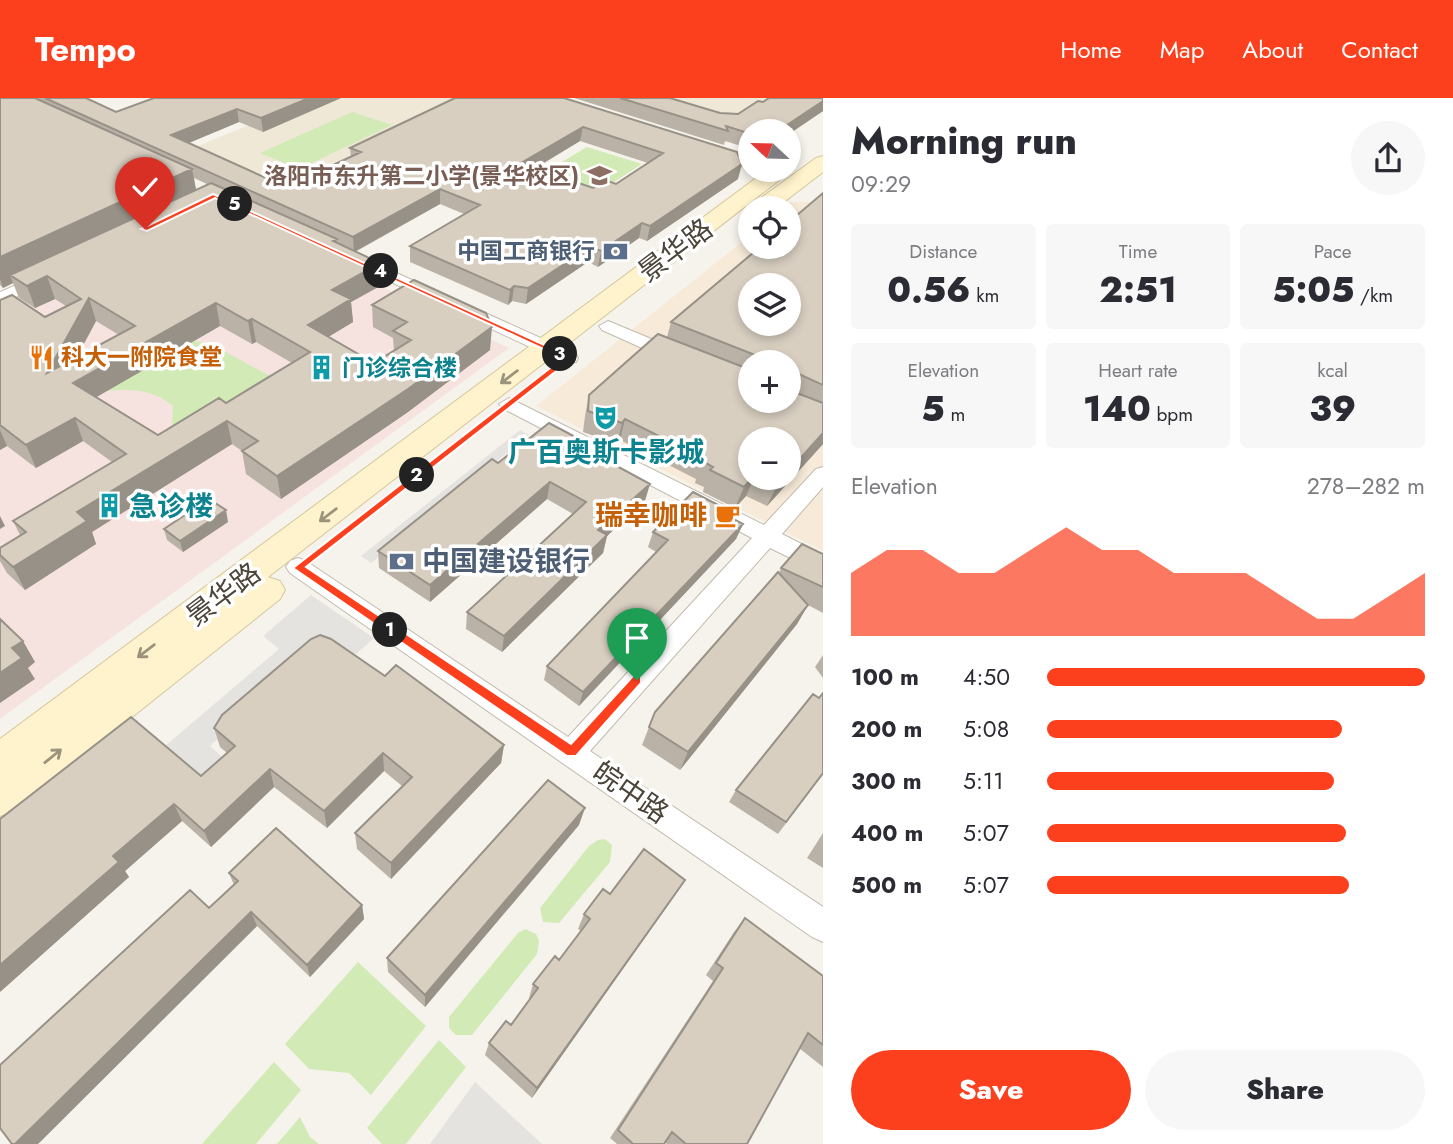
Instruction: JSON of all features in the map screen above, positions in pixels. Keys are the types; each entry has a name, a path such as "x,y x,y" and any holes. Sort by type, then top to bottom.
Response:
{"main road":[{"path":"674,139 738,155"},
{"path":"802,175 823,192"},
{"name":"景华路","path":"0,762 558,353 775,182"},
{"path":"771,196 782,182"},
{"name":"景华路","path":"0,798 509,404 558,353 608,326 738,227"}],"street":[{"path":"339,252 558,353"},
{"path":"0,299 65,268"},
{"path":"608,326 691,362"},
{"path":"509,404 823,565"},
{"path":"572,752 823,474"},
{"name":"皖中路","path":"298,568 572,752 823,926"}],"shaded area":[{"path":"314,98 520,98 288,190 191,149"},
{"path":"632,98 774,98 732,123"},
{"path":"801,202 823,202 823,551 536,406 738,245 738,259 801,259"},
{"path":"218,209 509,348 0,719 0,313"},
{"path":"520,430 529,435 371,563 361,556"},
{"path":"311,595 374,638 345,664 321,647 210,746 228,762 205,783 164,747 279,649 263,636"},
{"path":"475,1082 542,1144 430,1144"}],"green space":[{"path":"352,112 392,125 299,169 260,153"},
{"path":"587,147 642,164 589,198 533,179"},
{"path":"193,341 209,343 270,376 274,382 172,430 173,406 165,400 141,391 106,391"},
{"path":"605,839 612,845 610,862 559,923 543,922 540,908 589,846"},
{"path":"525,929 536,934 539,941 537,954 472,1035 456,1035 449,1028 449,1017 518,933"},
{"path":"358,962 426,1026 371,1095 349,1073 309,1069 285,1044"},
{"path":"439,1040 466,1067 406,1144 382,1144 367,1128"},
{"path":"274,1062 301,1090 256,1144 202,1144"},
{"path":"300,1117 310,1137 319,1144 277,1144"}],"building":[{"path":"0,98 35,98 192,169 0,257"},
{"path":"45,98 86,98 116,112 154,98 309,98 261,118 237,109 171,135 286,187 361,152 350,148 455,98 564,98 738,154 738,167 650,226 642,223 601,251 590,247 528,288 514,286 510,290 410,246 480,205 440,189 353,237","holes":["583,127 663,153 616,184 605,180 593,188 521,163"]},
{"path":"620,98 670,98 720,113 738,114 758,101 763,102 769,98 823,98 823,101 796,119 738,119 738,130 726,126 728,131"},
{"path":"211,183 337,239 333,241 380,263 332,290 351,299 308,325 374,363 411,340 393,331 407,322 372,305 414,280 486,313 492,327 408,389 277,476 242,451 258,441 227,421 77,512 87,521 13,567 0,555 0,548 26,532 13,521 126,454 75,418 26,445 0,425 0,300 12,295 45,317 81,299 47,276 27,286 10,275","holes":["89,298 135,326 47,373","216,303 248,321 252,319 310,352 226,403 219,398 158,435 73,383"]},
{"path":"823,193 823,385 801,375 801,350 742,350 671,322 746,259 801,259 801,212"},
{"path":"658,334 738,365 738,413 801,413 801,395 823,403 823,433 801,458 801,427 738,427 738,484 710,470 713,467 702,461 705,459 625,419 622,423 588,411 589,395"},
{"path":"549,423 581,440 576,444 650,484 598,530 607,535 504,636 467,612 586,502 550,482 430,585 378,551 492,459 498,463"},
{"path":"693,492 726,509 722,513 743,524 583,692 547,666 668,540 653,532"},
{"path":"209,499 226,510 180,541 164,529"},
{"path":"802,544 823,554 823,587 781,568"},
{"path":"778,572 808,605 688,752 649,727 655,712"},
{"path":"0,619 23,641 12,648 22,658 0,673"},
{"path":"320,635 331,639 385,676 396,665 504,745 391,863 355,833 412,777 383,753 324,811 270,769 204,831 174,804 113,856 119,862 0,965 0,819 131,717 201,776 235,746 214,728 222,715 311,639"},
{"path":"823,693 823,773 786,822 736,790 813,694 819,698"},
{"path":"548,780 585,808 425,995 387,958"},
{"path":"276,828 362,905 307,965 251,912 12,1144 0,1128 0,1065 190,890 209,908 238,881 229,873"},
{"path":"644,849 685,880 537,1088 489,1043 506,1021 511,1025 538,988 533,984 555,956 559,960 590,919 584,914 603,889 610,894"},
{"path":"745,918 823,976 823,1045 808,1033 747,1144 686,1144 672,1132 664,1144 633,1144 618,1130 723,968 716,963"}],"place":[{"name":"洛阳市东升第二小学(景华校区)","path":"599,176"},
{"name":"中国工商银行","path":"615,251"},
{"name":"科大一附院食堂","path":"41,357"},
{"name":"门诊综合楼","path":"322,368"},
{"name":"广百奥斯卡影城","path":"606,418"},
{"name":"急诊楼","path":"109,506"},
{"name":"瑞幸咖啡","path":"727,515"},
{"name":"中国建设银行","path":"402,561"}],"route":[{"path":"145,229 215,195 569,358 298,568 572,752 637,680"}]}
